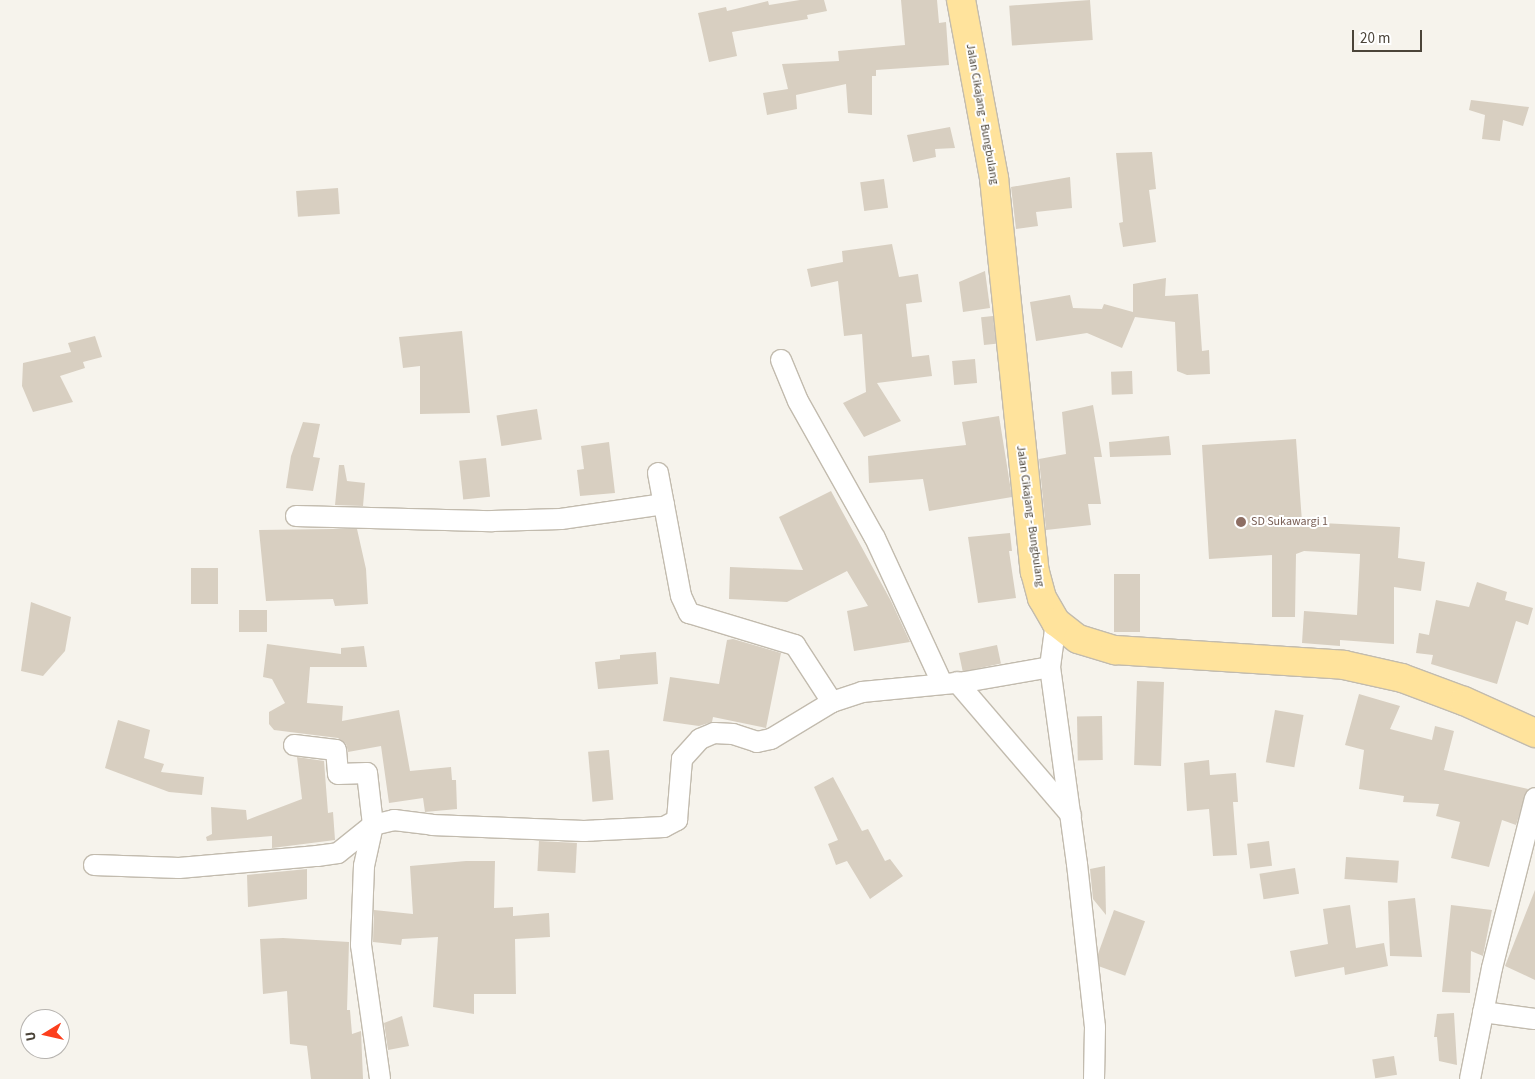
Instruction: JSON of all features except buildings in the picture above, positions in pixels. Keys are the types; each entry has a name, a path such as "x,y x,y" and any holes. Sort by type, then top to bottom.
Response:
{"main road":[{"name":"Jalan Cikajang - Bungbulang","path":"961,0 994,178 1035,572 1042,598 1056,622 1078,639 1115,650 1344,665 1402,678 1464,701 1535,733"}],"street":[{"path":"781,360 798,401 875,538 950,682 1071,815"},
{"path":"658,473 681,596 689,613 795,645 832,702"},
{"path":"296,516 492,521 561,519 664,504"},
{"path":"1056,622 1050,667 1071,815 1095,1027 1094,1079"},
{"path":"94,866 179,868 338,853 373,825 394,820 432,825 584,831 664,827 677,820 682,759 700,739 714,733 733,734 757,742 771,739 832,702 862,692 950,682 1050,667"},
{"path":"294,745 336,750 338,774 367,773 373,825 364,866 361,945 380,1079"},
{"path":"1470,1079 1483,1012 1535,798"},
{"path":"1483,1012 1535,1019"}],"place":[{"name":"SD Sukawargi 1","path":"1241,522"}]}
